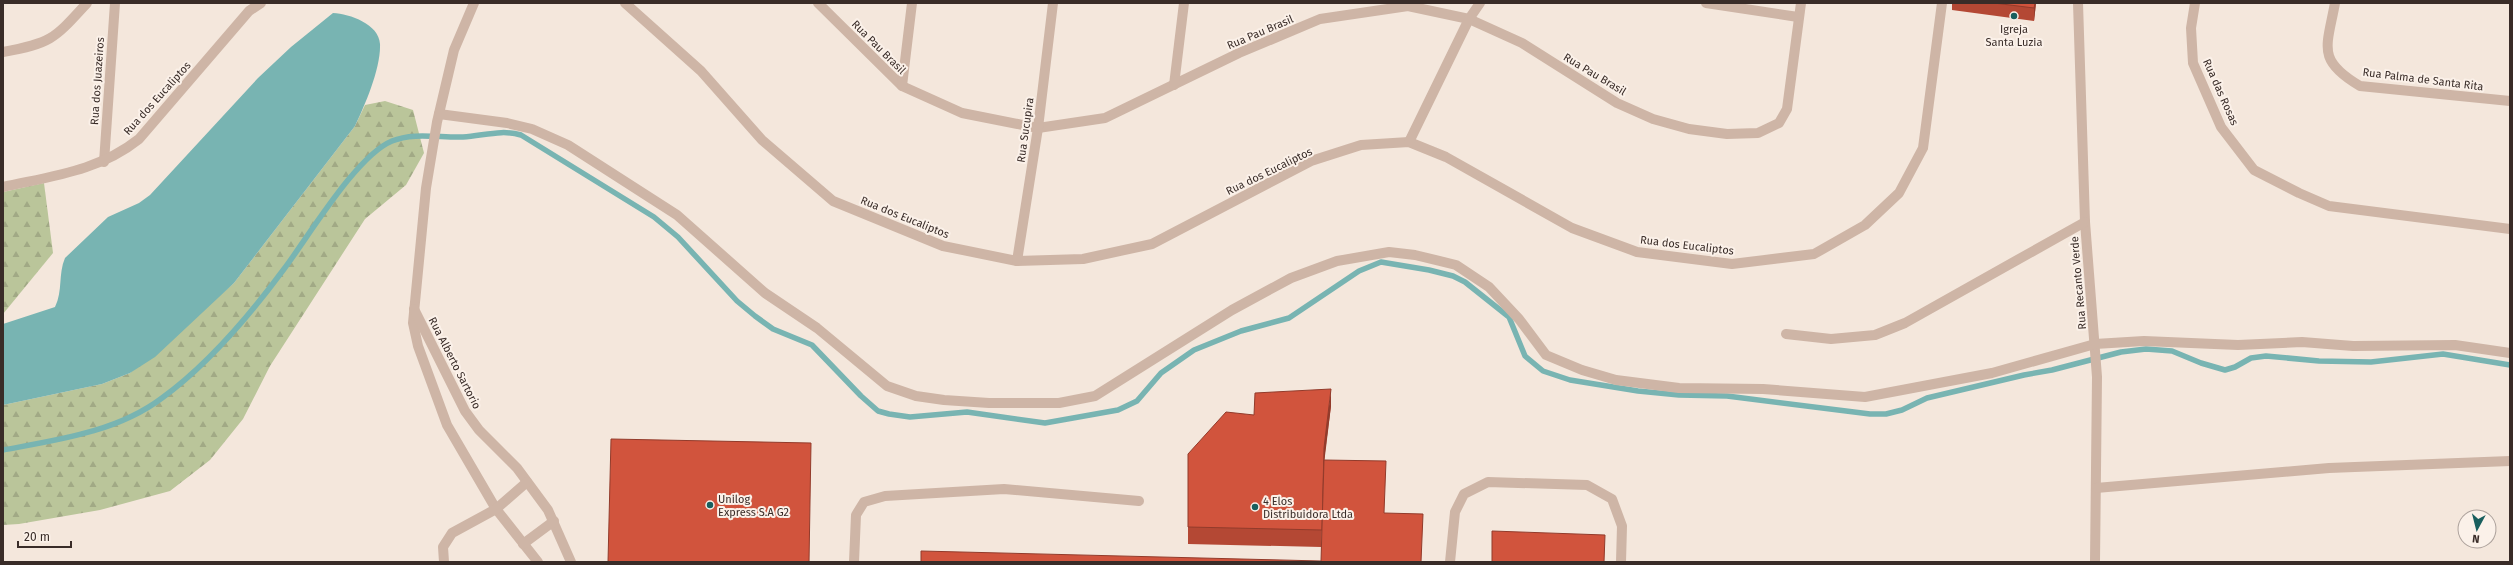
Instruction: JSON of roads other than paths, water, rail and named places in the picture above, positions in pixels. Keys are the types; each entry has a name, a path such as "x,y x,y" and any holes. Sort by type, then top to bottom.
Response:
{"street":[{"path":"3,52 38,46 50,40 60,33 87,3"},
{"name":"Rua dos Juazeiros","path":"104,162 115,3"},
{"name":"Rua dos Eucaliptos","path":"3,187 104,162 121,153 139,139 249,12 261,3"},
{"path":"474,3 454,50 438,118 507,123 532,129 568,145 677,215 765,293 817,328 887,386 916,396 1005,403 1059,403 1095,396 1232,310 1291,278 1337,261 1389,252 1415,255 1456,265 1489,286 1519,319 1546,355 1582,370 1616,380 1679,388 1763,389 1865,397 1992,373 2095,348 2144,341 2238,345 2302,342 2353,346 2455,345 2510,353"},
{"name":"Rua dos Eucaliptos","path":"625,3 701,71 762,140 833,201 943,246 1017,261 1084,259 1152,244 1311,161 1361,145 1409,142 1446,157 1572,228 1637,252 1732,264 1814,254 1865,225 1899,193 1923,148 1942,3"},
{"name":"Rua Pau Brasil","path":"818,3 902,86 962,113 1038,128 1105,118 1240,53 1320,19 1408,4 1469,19 1522,43 1617,103 1646,116 1689,128 1727,134 1758,133 1779,123 1787,110 1801,3"},
{"path":"902,86 912,3"},
{"name":"Rua Sucupira","path":"1017,261 1038,128 1053,3"},
{"path":"1174,85 1184,3"},
{"path":"1409,142 1469,19 1480,3"},
{"path":"1706,3 1798,17"},
{"name":"Rua Recanto Verde","path":"2078,3 2085,222 2097,377 2095,562"},
{"name":"Rua das Rosas","path":"2195,3 2191,28 2193,64 2221,127 2254,170 2299,193 2329,206 2510,229"},
{"name":"Rua Palma de Santa Rita","path":"2335,3 2328,41 2328,58 2339,73 2360,86 2510,101"},
{"name":"Rua Alberto Sartorio","path":"438,118 426,188 413,323 416,339 447,425 496,509 538,562"},
{"path":"1786,334 1831,339 1875,335 1905,323 2085,222"},
{"name":"Rua Alberto Sartorio","path":"414,309 465,412 479,430 517,468 527,482 554,522 572,562"},
{"path":"2096,488 2329,468 2510,461"},
{"path":"444,562 443,547 452,533 496,509 527,482"},
{"path":"1450,562 1455,512 1464,494 1488,482 1587,485 1612,499 1622,526 1621,562"},
{"path":"854,562 856,515 864,502 885,496 1004,489 1139,501"},
{"path":"523,544 554,522"}],"water":[{"path":"333,13 347,15 362,21 375,31 380,44 380,54 372,86 355,126 234,283 155,357 130,373 102,384 3,405 3,324 55,307 59,295 65,258 108,217 139,203 150,195 258,78 291,47"}],"waterway":[{"path":"3,450 65,438 106,427 144,410 179,385 196,370 243,321 284,269 334,198 363,163 378,149 400,138 418,136 463,137 499,133 514,133 521,135 654,217 678,237 737,301 755,316 773,329 812,345 861,396 878,411 910,417 967,412 1045,423 1118,410 1137,401 1161,373 1194,350 1241,331 1289,318 1359,271 1381,262 1429,270 1453,276 1465,282 1509,317 1525,356 1543,371 1570,380 1638,391 1679,395 1727,396 1870,414 1886,414 1902,410 1927,398 2024,375 2052,370 2121,352 2146,349 2172,351 2201,363 2225,370 2235,367 2251,358 2266,356 2319,361 2371,362 2443,354 2510,365"}],"place":[{"name":"Igreja Santa Luzia","path":"2014,16"},
{"name":"Unilog Express S.A G2","path":"710,505"},
{"name":"4 Elos Distribuidora Ltda","path":"1255,507"}]}
